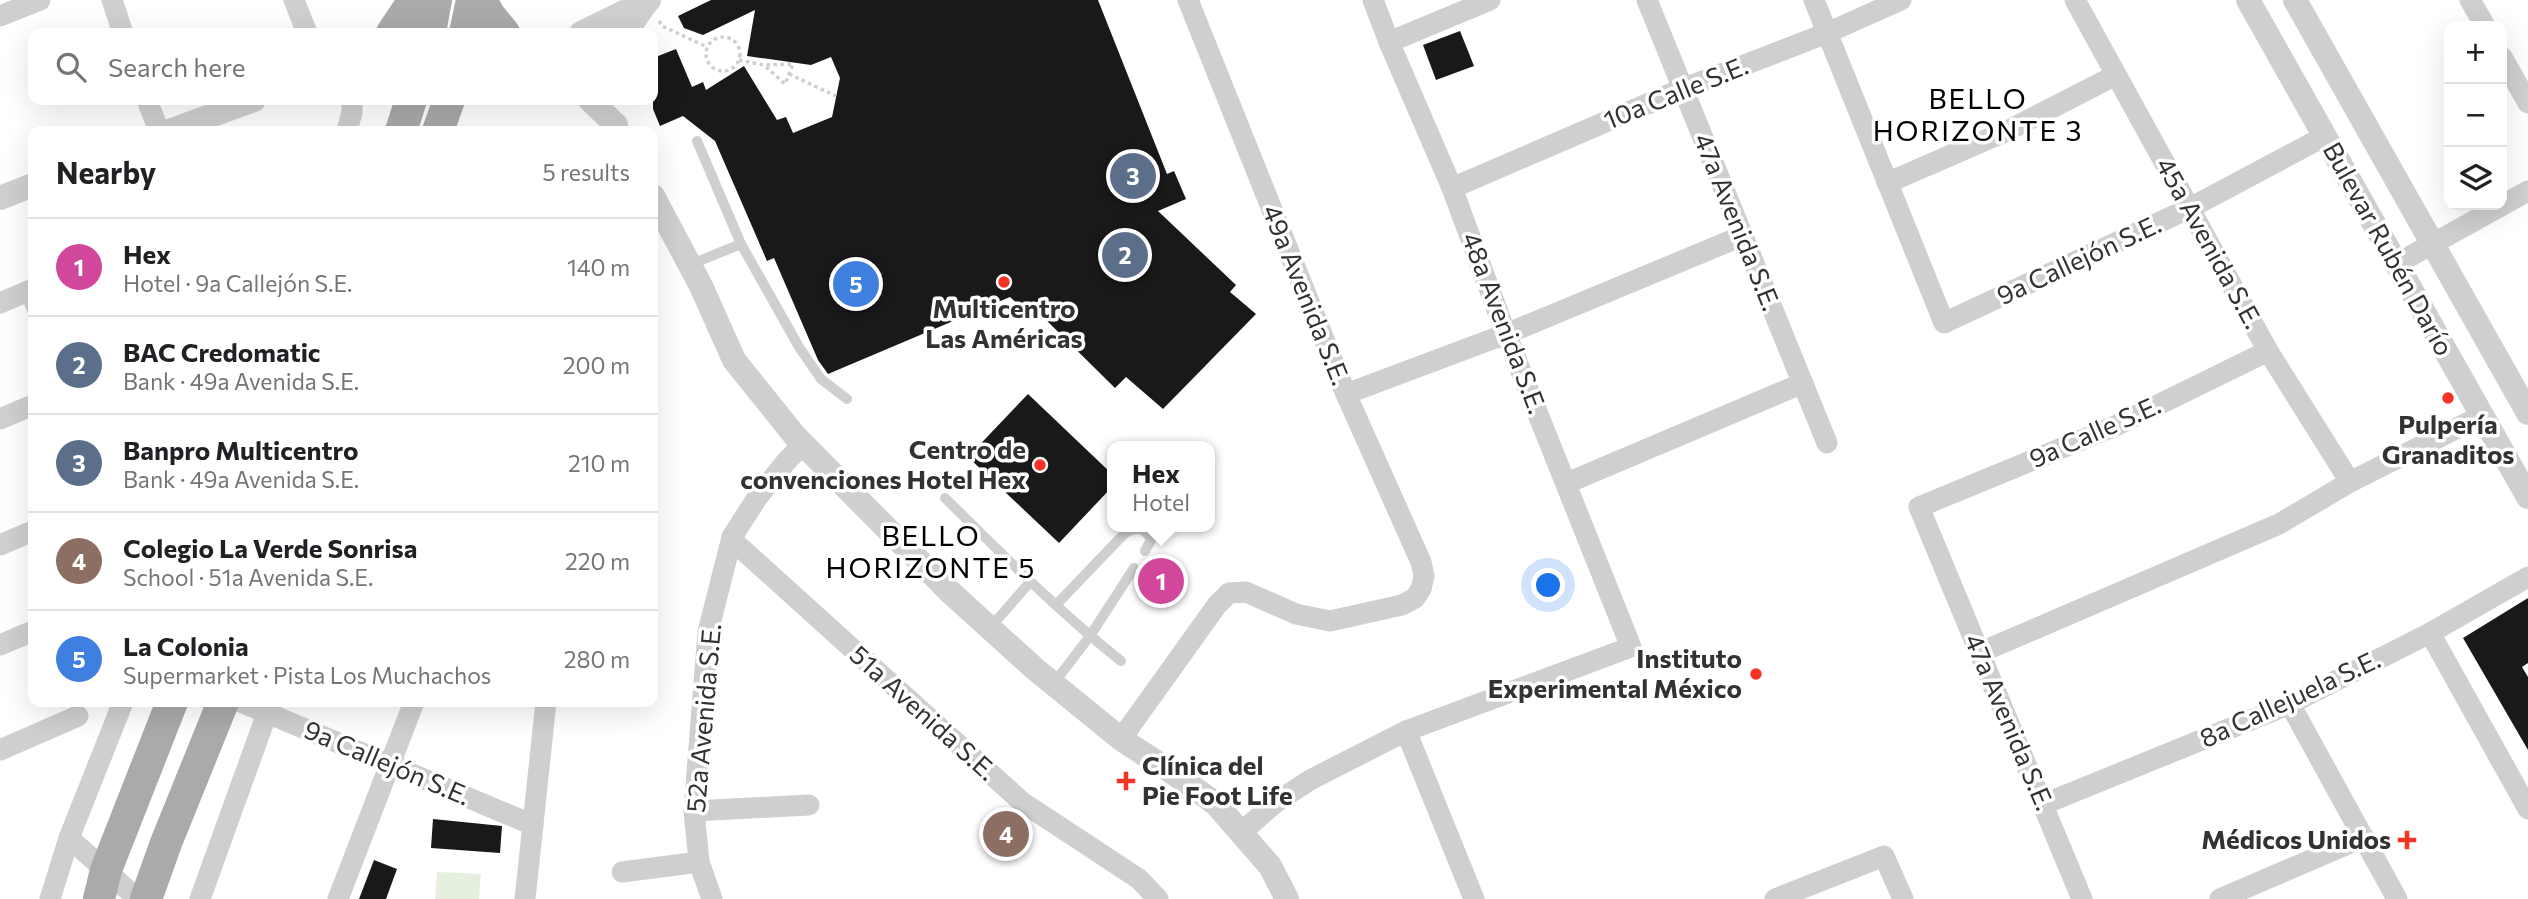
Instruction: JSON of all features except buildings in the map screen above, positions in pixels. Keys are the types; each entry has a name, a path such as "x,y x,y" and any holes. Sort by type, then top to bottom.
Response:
{"main road":[{"path":"395,28 414,0"},
{"path":"430,28 436,0"},
{"path":"466,28 472,0"},
{"path":"481,0 500,28"},
{"path":"403,126 409,105"},
{"path":"440,126 447,105"},
{"path":"103,885 170,707"},
{"path":"146,899 221,707"}],"street":[{"path":"0,16 40,0"},
{"path":"111,0 122,28"},
{"path":"294,0 305,28"},
{"name":"49a Avenida S.E.","path":"1121,739 1217,605 1229,593 1246,592 1296,614 1330,621 1402,606 1415,598 1421,589 1424,576 1421,562 1346,394 1188,0"},
{"name":"48a Avenida S.E.","path":"1373,0 1452,188 1506,334 1631,647 1406,731"},
{"path":"1389,42 1490,0"},
{"name":"47a Avenida S.E.","path":"1647,0 1827,443"},
{"path":"1814,0 1887,183 2009,130 2116,75"},
{"name":"10a Calle S.E.","path":"1452,188 1682,89 1827,33 1901,0"},
{"name":"45a Avenida S.E.","path":"2075,0 2268,351 2350,482"},
{"name":"Bulevar Rubén Darío","path":"2248,0 2528,497"},
{"name":"Bulevar Rubén Darío","path":"2295,0 2528,413"},
{"path":"2470,0 2482,21"},
{"path":"591,28 648,1"},
{"path":"613,28 648,1"},
{"path":"629,28 648,1"},
{"path":"2507,66 2528,103"},
{"path":"149,105 157,126"},
{"path":"183,126 240,105"},
{"path":"348,126 352,105"},
{"path":"595,105 615,126"},
{"path":"606,105 616,126"},
{"path":"613,105 617,126"},
{"name":"9a Callejón S.E.","path":"1887,183 1944,323 2190,208 2325,136"},
{"path":"0,198 28,187"},
{"path":"2398,264 2528,191"},
{"path":"658,205 690,265 734,360 803,444 949,591 990,628 1121,739 1216,804 1270,866 1287,899"},
{"path":"1346,394 1506,334 1742,236"},
{"path":"0,303 28,290"},
{"name":"9a Calle S.E.","path":"1919,507 2113,428 2268,351"},
{"path":"1567,483 1802,383"},
{"path":"0,419 28,407"},
{"path":"1979,653 2279,524 2350,482 2481,416"},
{"path":"732,537 757,498 803,444"},
{"name":"47a Avenida S.E.","path":"1919,507 2082,899"},
{"path":"0,545 28,533"},
{"name":"52a Avenida S.E.","path":"712,899 699,862 694,811 708,632 732,537"},
{"name":"51a Avenida S.E.","path":"732,537 733,541 1022,802 1139,879 1158,899"},
{"name":"8a Callejuela S.E.","path":"2044,804 2290,704 2430,633 2528,577"},
{"path":"0,645 28,633"},
{"path":"2430,633 2528,809"},
{"path":"2290,704 2397,899"},
{"path":"50,899 69,838 121,707"},
{"path":"200,899 269,707"},
{"name":"9a Callejón S.E.","path":"269,707 388,764 533,825"},
{"path":"338,899 412,707"},
{"path":"525,899 545,707"},
{"path":"0,750 78,716"},
{"path":"1242,832 1275,803 1310,780 1406,731 1474,899"},
{"path":"694,811 809,805"},
{"path":"2220,899 2364,837"},
{"path":"69,838 103,885 138,899"},
{"path":"1775,899 1884,856 1902,899"},
{"path":"622,872 699,862"}],"lane":[{"path":"697,141 741,244 814,369 821,379 847,400"},
{"path":"690,265 741,244"},
{"path":"945,498 1030,582 1121,661"},
{"path":"1056,605 1127,532"},
{"path":"1144,551 1151,540 1146,532"},
{"path":"1054,683 1090,636 1134,568"},
{"path":"990,628 1030,582"}],"path":[{"path":"648,1 662,26 708,47"},
{"path":"727,37 737,43 739,60 731,68 720,70 710,64 706,53 708,47 715,39 727,37"},
{"path":"739,60 764,65 793,65 785,84 764,65"},
{"path":"789,75 836,96"}],"green space":[{"path":"437,872 481,874 479,899 435,899"}],"place":[{"name":"Banpro Multicentro","path":"1133,176"},
{"name":"BAC Credomatic","path":"1125,255"},
{"name":"Multicentro Las Américas","path":"1004,282"},
{"name":"La Colonia","path":"856,284"},
{"name":"Pulpería Granaditos","path":"2448,398"},
{"name":"Centro de convenciones Hotel Hex","path":"1040,465"},
{"name":"Hex","path":"1161,581"},
{"name":"Instituto Experimental México","path":"1756,674"},
{"name":"Clínica del Pie Foot Life","path":"1126,781"},
{"name":"Colegio La Verde Sonrisa","path":"1006,834"},
{"name":"Médicos Unidos","path":"2407,840"}],"district":[{"name":"BELLO HORIZONTE 3","path":"1978,115"},
{"name":"BELLO HORIZONTE 5","path":"931,552"}]}
